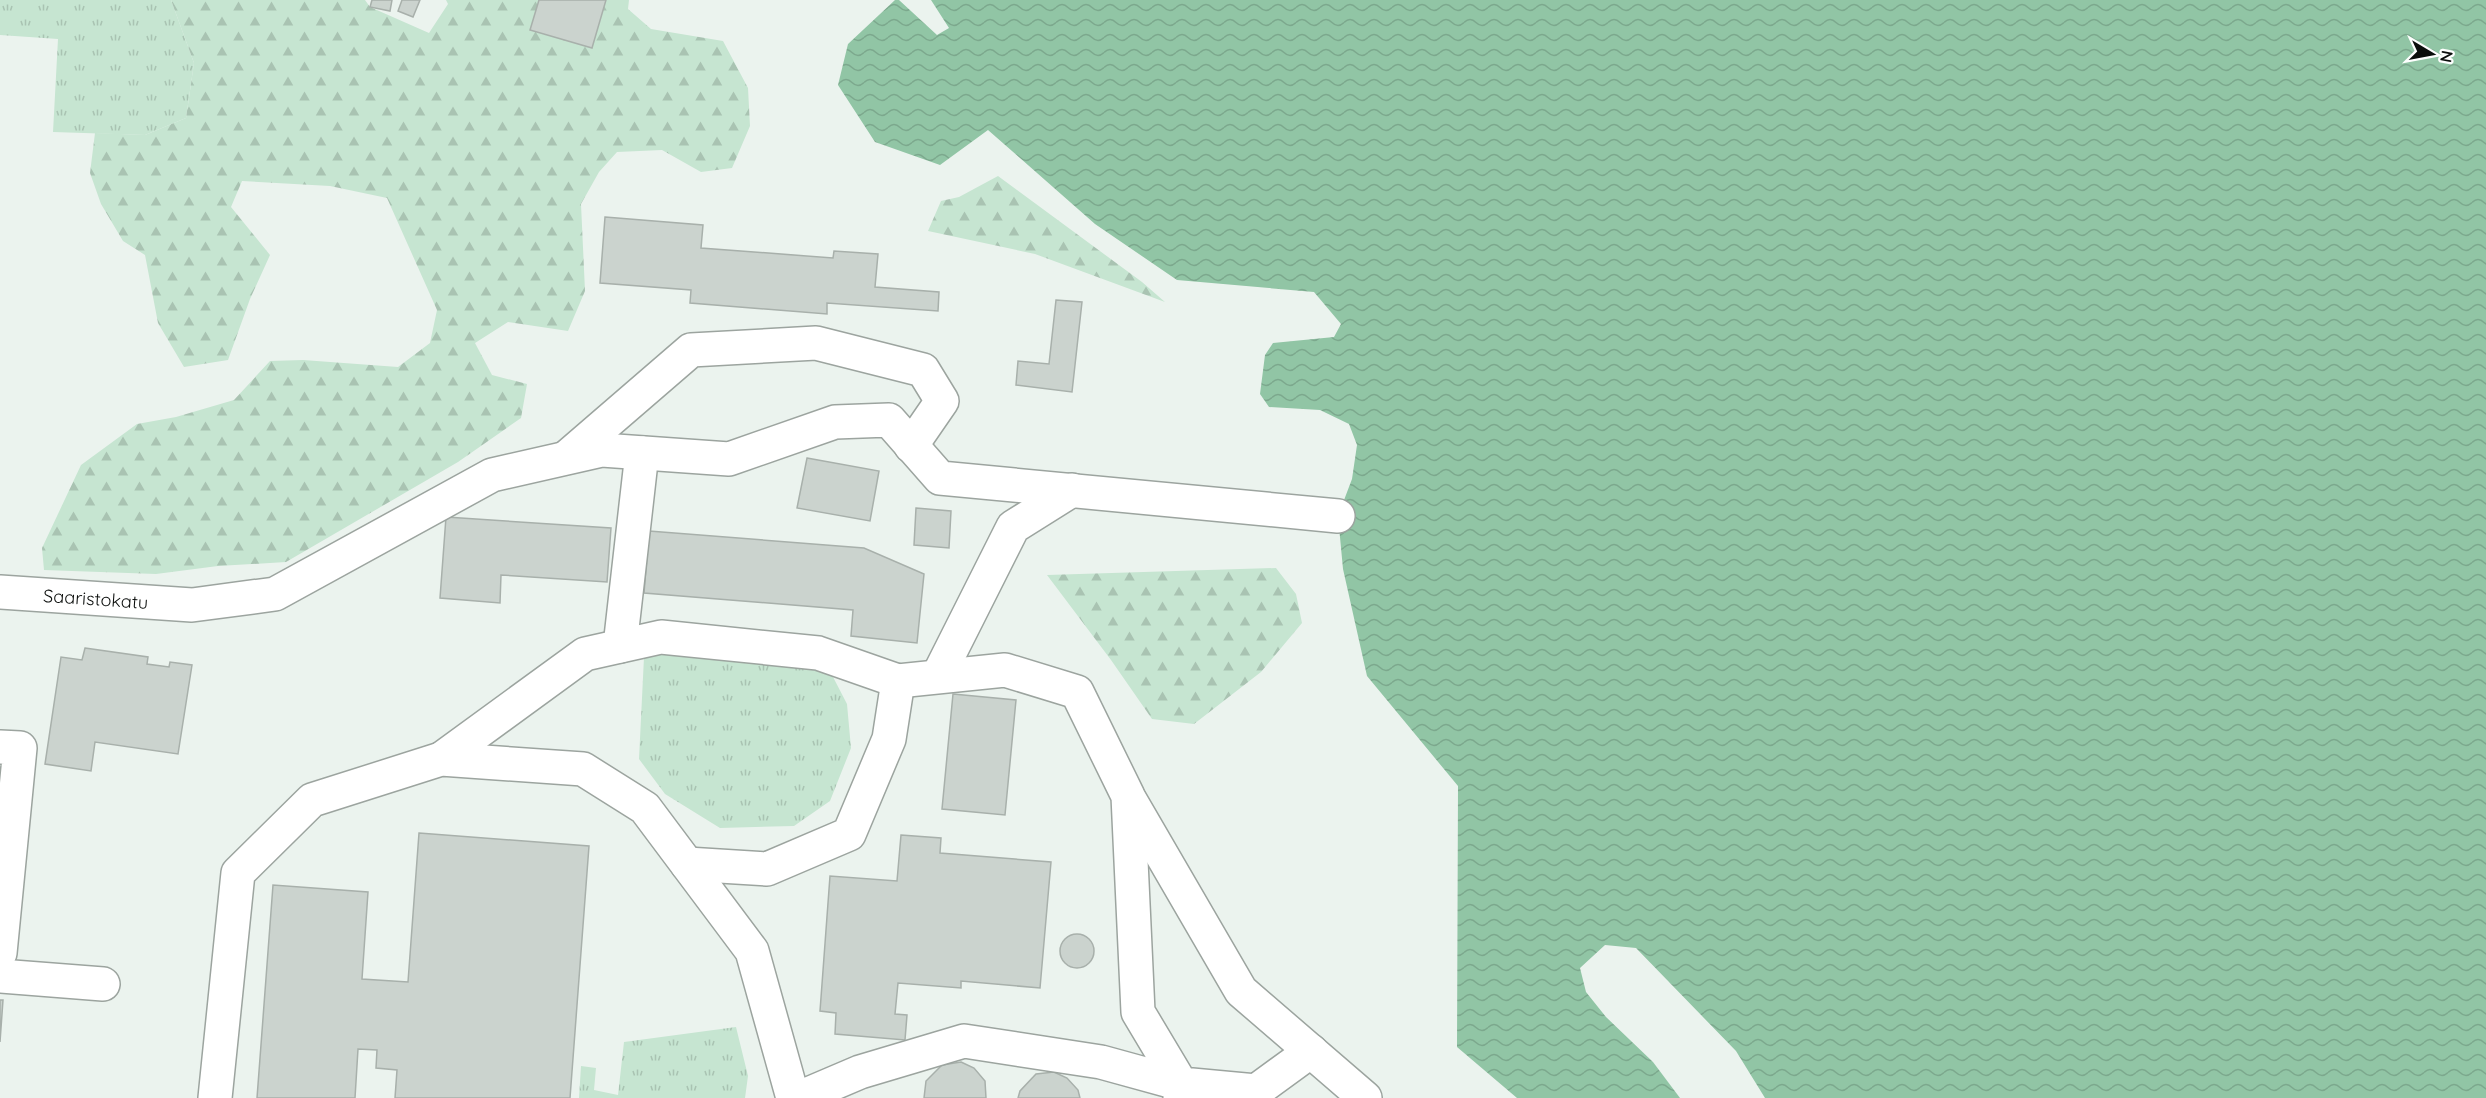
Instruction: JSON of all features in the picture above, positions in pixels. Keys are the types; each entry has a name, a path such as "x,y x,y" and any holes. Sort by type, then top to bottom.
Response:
{"street":[{"path":"564,459 691,350 816,343 923,370 942,401 911,446 940,478 1338,516"},
{"name":"Saaristokatu","path":"0,592 192,606 275,594 492,475 602,450 729,459 835,422 889,420 911,446"},
{"path":"620,646 642,453"},
{"path":"938,676 1013,527 1072,490"},
{"path":"215,1098 238,873 312,800 441,759 585,654 661,637 818,653 898,681 1005,670 1077,692 1128,796 1241,991 1365,1098"},
{"path":"687,864 767,869 849,834 889,739 898,681"},
{"path":"0,747 20,748 0,953"},
{"path":"441,759 583,769 645,808 752,951 793,1098"},
{"path":"1128,796 1137,1012 1180,1091"},
{"path":"0,976 103,984"},
{"path":"799,1098 860,1072 964,1041 1101,1062 1180,1091 1221,1093 1256,1091 1311,1051"}],"green space":[{"path":"0,0 171,0 194,63 186,118 145,135 53,132 58,39 0,35"},
{"path":"171,0 365,0 370,7 429,33 448,4 446,0 629,0 628,9 651,29 723,41 748,88 750,126 732,168 701,172 662,150 617,152 599,172 581,204 585,291 568,331 508,322 475,343 492,375 527,384 521,418 458,462 286,562 218,566 156,574 44,570 42,548 81,465 137,424 176,417 234,400 270,361 303,360 398,367 430,343 437,310 387,198 330,186 242,181 231,207 270,255 250,299 228,360 184,367 158,323 145,255 123,241 101,204 90,173 95,133 145,135 186,118 194,63"},
{"path":"998,176 1142,282 1165,302 1035,254 928,231 941,201 959,197"},
{"path":"1276,568 1296,594 1302,623 1261,672 1194,724 1152,719 1047,575"},
{"path":"683,649 818,664 832,675 847,704 851,748 830,801 794,826 720,828 665,794 639,759 644,657"},
{"path":"736,1027 748,1076 745,1098 579,1098 581,1066 596,1068 594,1090 618,1095 624,1042"}],"water":[{"path":"895,0 899,0 937,35 949,28 931,0 2486,0 2486,1098 1765,1098 1736,1051 1636,948 1605,945 1580,968 1586,992 1606,1017 1653,1062 1680,1098 1517,1098 1457,1047 1458,786 1367,676 1343,569 1338,516 1352,479 1357,445 1349,424 1320,410 1269,407 1260,394 1265,355 1273,343 1334,337 1341,324 1314,292 1177,280 1095,224 988,130 940,165 875,142 838,85 848,44"}],"building":[{"path":"372,0 392,0 390,11 370,7"},
{"path":"402,0 420,0 413,17 398,11"},
{"path":"539,0 606,0 592,48 530,30"},
{"path":"605,217 703,225 701,248 833,258 834,251 878,254 875,287 939,292 938,311 827,303 827,314 690,303 691,290 600,283"},
{"path":"1056,300 1082,302 1072,392 1016,385 1018,361 1049,364"},
{"path":"807,458 879,471 870,521 797,508"},
{"path":"916,508 951,511 949,548 914,545"},
{"path":"446,517 611,528 607,582 501,575 500,603 440,598"},
{"path":"649,531 864,548 924,574 917,643 851,636 853,610 644,593"},
{"path":"85,648 148,657 147,664 169,667 170,662 192,665 178,754 95,742 91,771 45,764 61,657 82,660"},
{"path":"953,694 1016,700 1005,815 942,809"},
{"path":"419,833 589,846 570,1098 395,1098 397,1070 376,1068 377,1050 358,1049 355,1098 257,1098 273,885 368,892 362,979 408,982"},
{"path":"901,835 941,838 940,853 1051,862 1040,988 961,981 961,988 898,983 895,1014 907,1015 905,1040 835,1034 836,1013 820,1011 830,876 897,881"},
{"path":"1077,934 1089,939 1094,951 1089,963 1077,968 1065,963 1060,951 1065,939"},
{"path":"0,1000 3,1000 0,1042"},
{"path":"961,1062 974,1068 985,1081 986,1098 924,1098 926,1081 942,1065"},
{"path":"1054,1072 1067,1078 1078,1090 1080,1098 1018,1098 1020,1091 1036,1074"}]}
